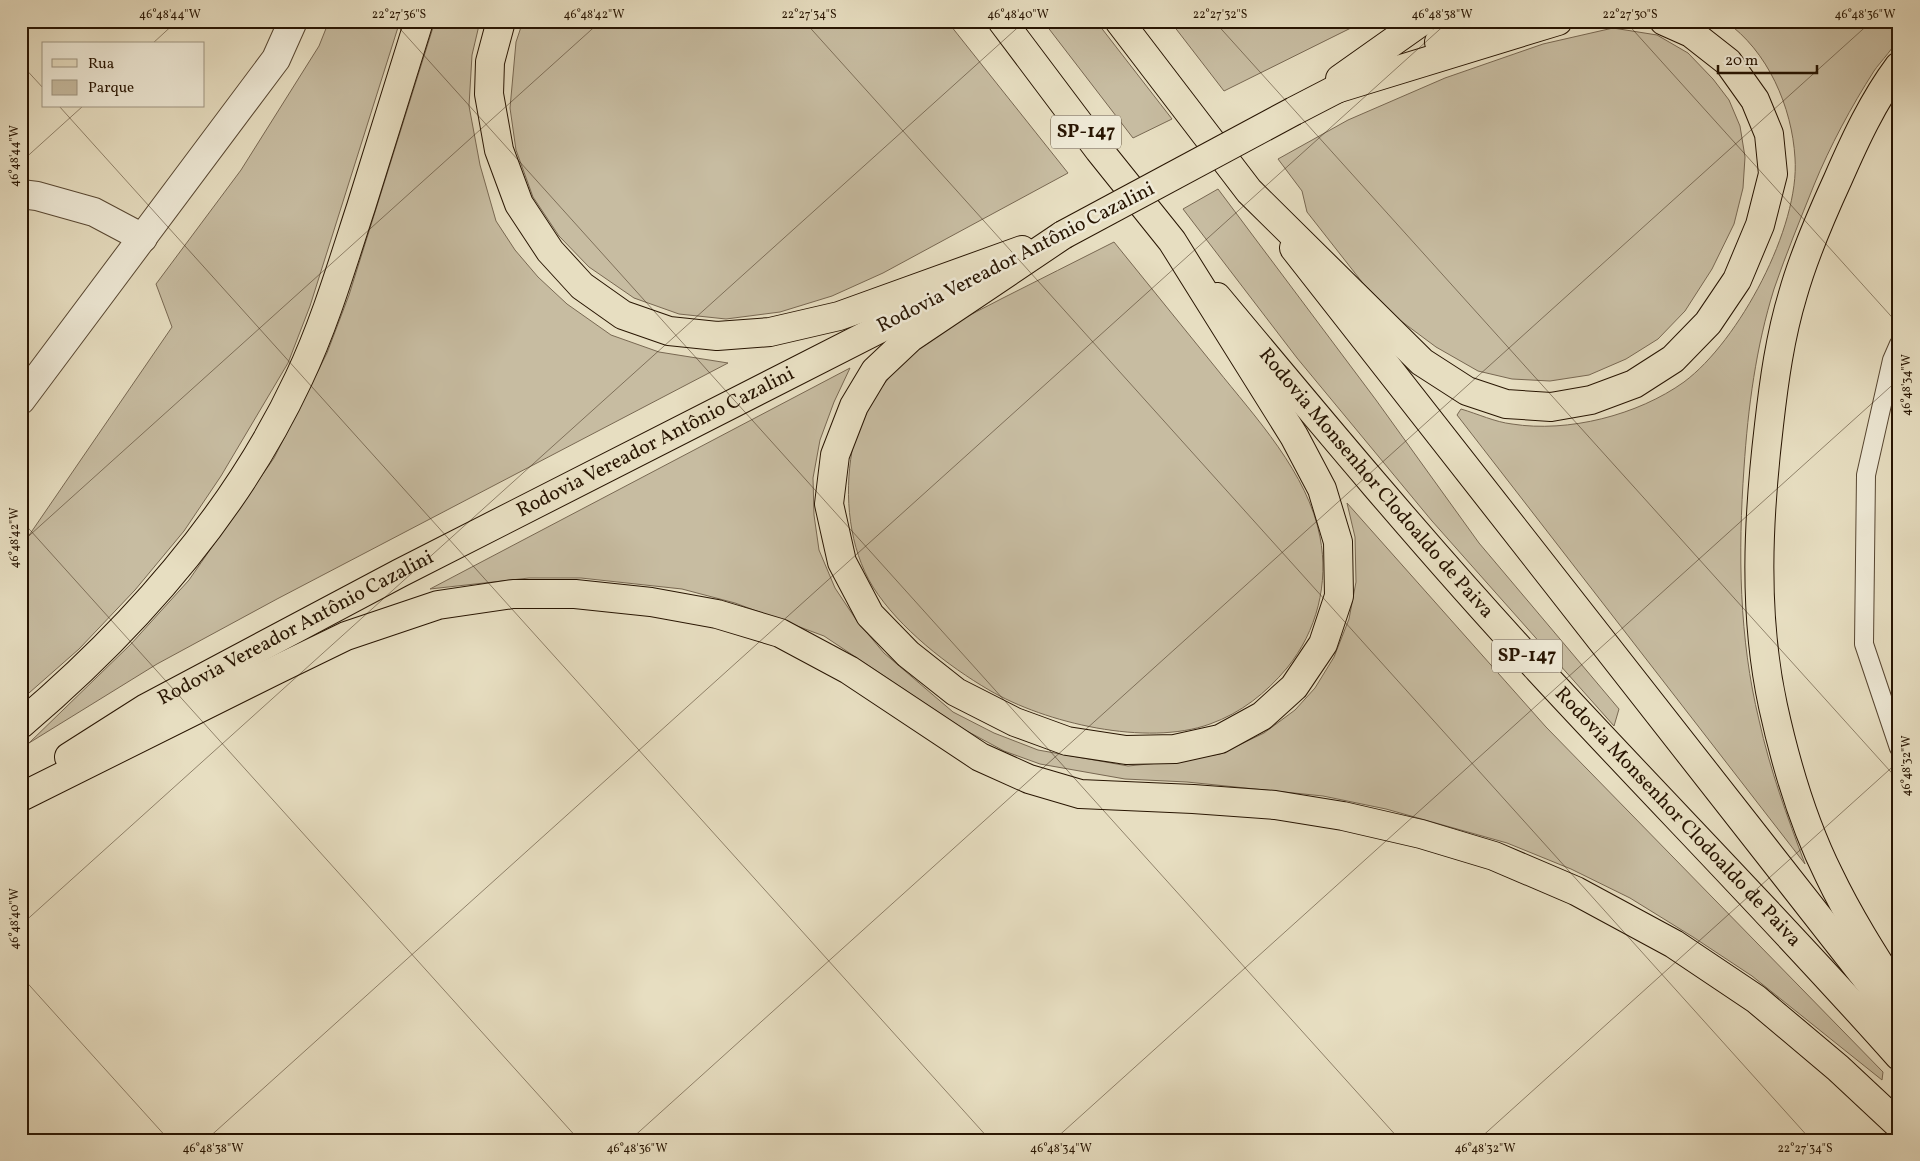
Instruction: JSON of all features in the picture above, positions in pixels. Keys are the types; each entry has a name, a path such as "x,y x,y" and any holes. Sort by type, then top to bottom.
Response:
{"main road":[{"path":"21,724 63,689 124,629 191,552 258,454 298,379 326,315 419,21"},
{"path":"500,21 490,62 489,94 499,150 519,204 550,252 582,286 623,315 669,331 717,336 770,332 839,316 1061,236"},
{"path":"989,21 1099,150"},
{"name":"Rodovia Monsenhor Clodoaldo de Paiva","path":"1002,21 1099,150 1309,408 1537,668 1826,974 1899,1056"},
{"name":"Rodovia Monsenhor Clodoaldo de Paiva","path":"1119,21 1249,191 1899,1020"},
{"path":"1128,21 1182,102"},
{"path":"1296,110 1422,21"},
{"path":"1296,110 1336,88 1486,21"},
{"path":"1336,88 1558,21"},
{"path":"1249,191 1422,362 1467,391 1506,404 1551,407 1591,400 1634,384 1673,359 1708,323 1736,280 1760,225 1773,174 1769,134 1755,100 1728,62 1691,33 1664,21"},
{"path":"1899,66 1889,79 1857,136 1826,205 1793,294 1776,365 1765,460 1760,538 1760,625 1773,706 1798,798 1828,874 1869,948 1899,995"},
{"name":"Rodovia Vereador Antônio Cazalini","path":"21,791 78,750 146,708 400,573 1061,236 1296,110"},
{"path":"1061,236 910,338 875,371 854,406 835,454 829,504 842,562 870,616 908,654 956,692 1015,722 1068,741 1126,750 1174,748 1220,739 1262,716 1294,687 1323,644 1339,596 1338,542 1322,490 1294,436 1172,242"},
{"path":"21,797 346,636 438,604 513,594 575,594 651,602 717,614 780,634 849,670 980,757 1029,779 1080,794 1275,805 1343,816 1421,834 1494,856 1576,891 1674,944 1756,999 1838,1068 1899,1125"}],"street":[{"path":"21,400 276,59 292,21"},
{"path":"21,194 37,196 94,212 143,238"}],"lane":[{"path":"1899,344 1892,360 1866,475 1864,644 1899,748"}],"green space":[{"path":"329,21 400,21 310,306 288,363 221,476 184,531 135,590 79,649 21,700 21,547 172,327 156,284 241,170 319,46"},
{"path":"435,21 480,21 472,55 469,106 480,165 496,221 515,250 538,277 567,304 611,335 659,352 728,363 277,599 157,664 29,743 131,644 189,580 274,458 327,353 349,295"},
{"path":"523,21 947,21 1068,173 883,273 832,296 780,312 726,319 679,314 634,298 589,267 559,236 533,197 516,150 510,108 516,42"},
{"path":"1043,21 1096,21 1172,119 1133,138"},
{"path":"1170,21 1365,21 1224,91"},
{"path":"1725,21 1899,21 1898,39 1874,71 1841,127 1814,185 1783,263 1762,333 1748,422 1741,531 1742,595 1747,658 1752,689 1768,757 1785,811 1805,864 1457,415 1461,409 1506,423 1556,426 1602,419 1624,412 1666,394 1684,382 1705,363 1745,311 1777,248 1788,216 1794,186 1795,158 1789,119 1775,82 1754,48"},
{"path":"1613,28 1657,35 1688,53 1713,79 1729,100 1740,126 1745,157 1743,188 1734,224 1712,269 1685,311 1658,339 1626,359 1589,375 1550,381 1512,379 1478,371 1436,347 1401,321 1362,282 1307,212 1302,191 1278,159 1348,120 1445,78 1543,44"},
{"path":"1218,189 1376,400 1479,543 1619,709 1614,726 1432,521 1297,358 1183,209"},
{"path":"1114,242 1278,447 1304,490 1314,513 1320,537 1323,572 1318,606 1306,638 1297,654 1287,668 1262,694 1242,708 1210,724 1185,730 1157,733 1127,732 1067,721 1012,702 957,670 910,631 896,617 873,587 858,556 851,521 849,504 850,468 856,432 872,401 901,364 929,339 952,325"},
{"path":"850,368 834,402 820,440 813,478 814,515 819,550 835,588 857,621 884,653 953,712 994,733 1038,750 1128,766 1220,754 1264,733 1295,710 1315,688 1334,657 1349,619 1356,582 1355,537 1347,503 1546,727 1883,1072 1882,1080 1752,976 1693,937 1630,898 1571,869 1507,843 1386,809 1323,796 1187,782 1125,779 1040,764 1004,751 965,730 824,636 735,603 682,589 581,578 529,578 430,589"}]}
